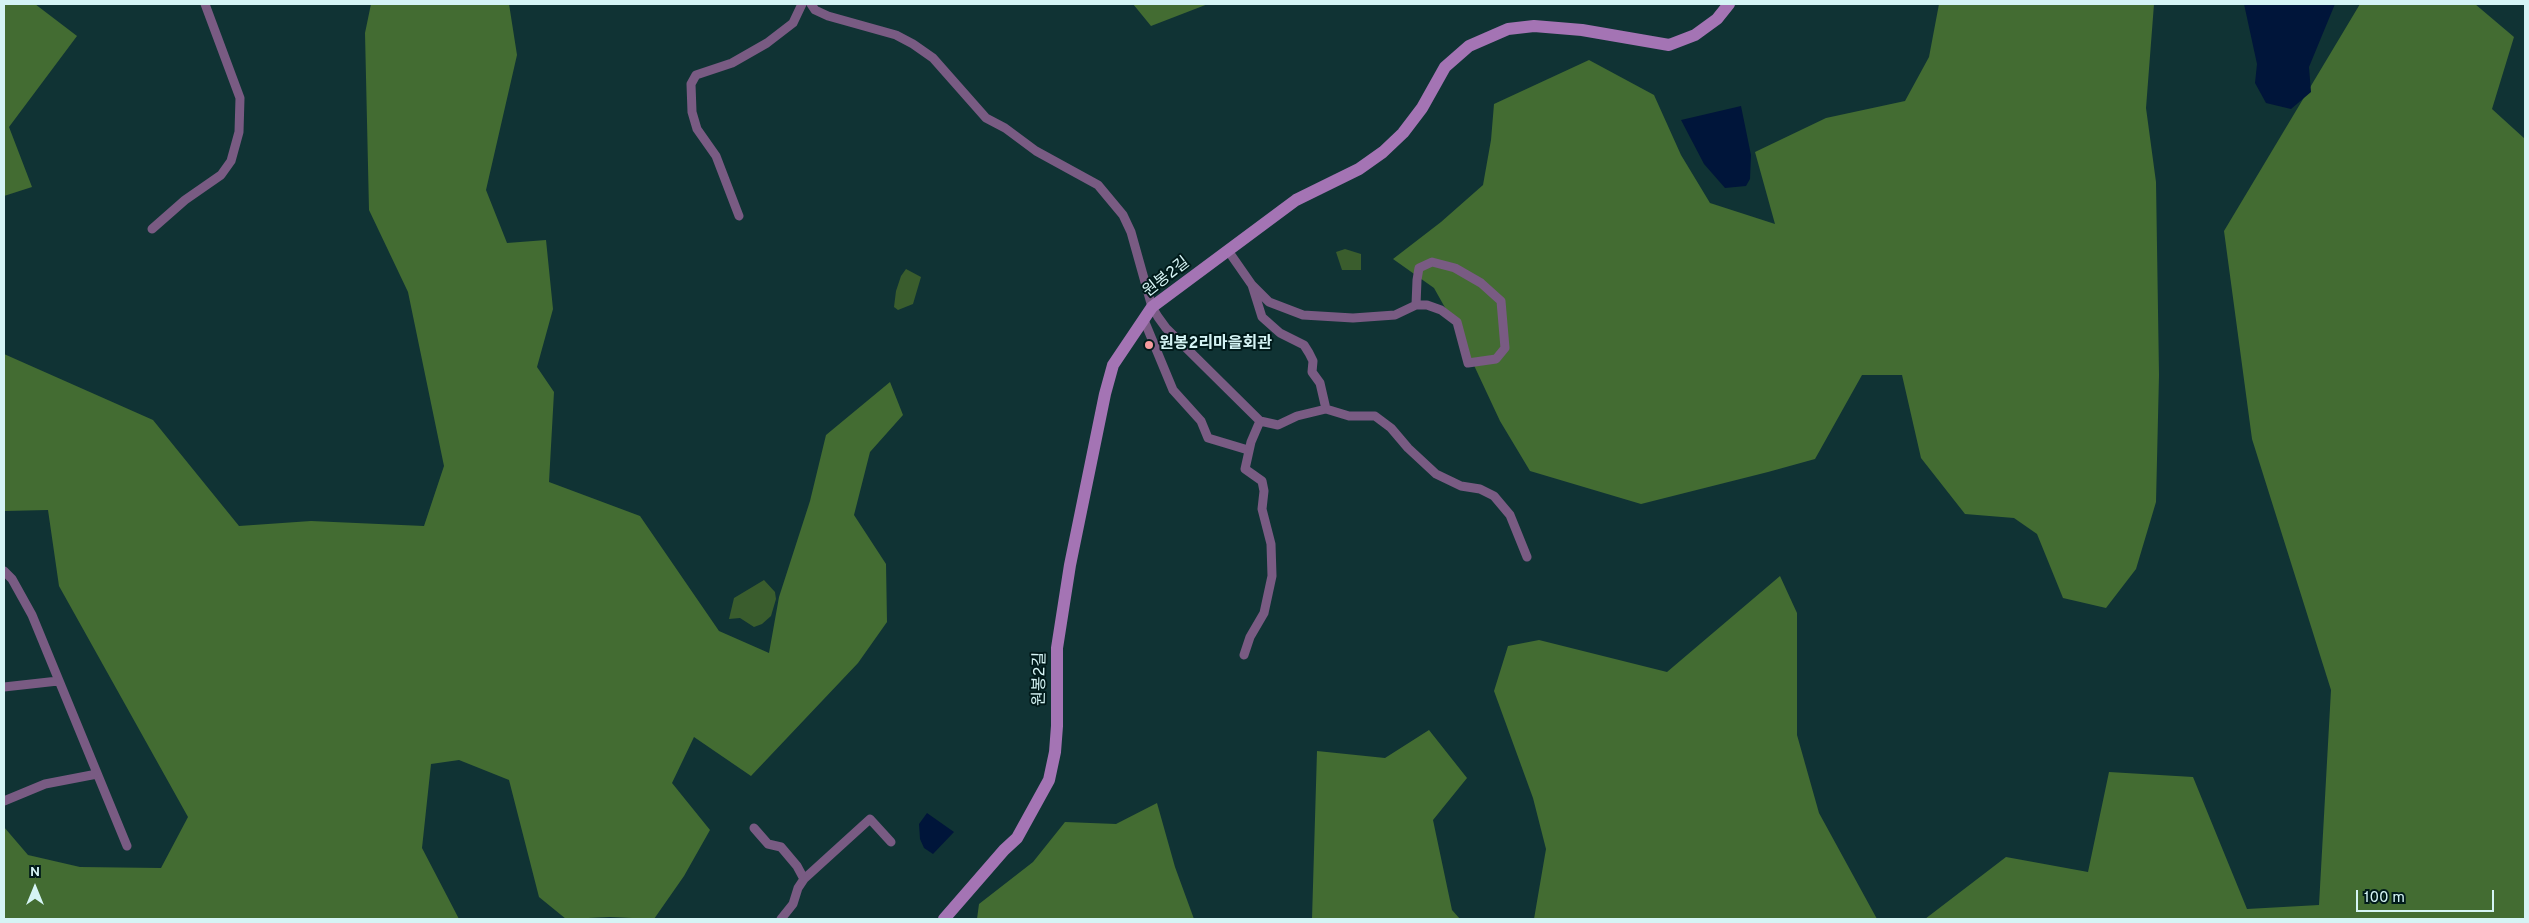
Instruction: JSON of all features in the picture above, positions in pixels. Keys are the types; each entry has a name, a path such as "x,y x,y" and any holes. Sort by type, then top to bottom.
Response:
{"main road":[{"name":"원봉2길","path":"944,919 1004,850 1017,838 1049,780 1055,752 1057,726 1057,648 1070,565 1098,426 1113,365 1152,307 1229,252 1296,200 1359,169 1383,152 1403,133 1422,108 1445,67 1469,46 1508,30 1534,26 1582,30 1669,46 1695,35 1717,19 1728,4"}],"street":[{"path":"152,229 185,200 221,175 230,161 239,132 240,98 205,4"},
{"path":"739,216 716,156 697,129 692,112 691,84 696,76 732,62 768,43 793,23 802,4"},
{"path":"811,4 815,10 828,16 896,35 913,44 933,58 986,118 1005,128 1036,151 1098,185 1124,215 1131,232 1152,307 1166,328 1260,421 1278,425 1297,416 1326,409 1349,416 1375,416 1391,428 1408,448 1436,474 1461,486 1480,490 1494,496 1510,515 1528,557"},
{"path":"1229,252 1252,285 1268,302 1303,315 1353,318 1395,315 1416,305 1427,305 1441,310 1457,322 1468,363 1496,359 1505,348 1501,301 1481,283 1455,268 1432,262 1420,268 1416,280 1416,305"},
{"path":"1252,285 1262,317 1280,333 1304,345 1309,353 1313,361 1312,372 1320,383 1326,409"},
{"path":"1144,320 1174,390 1201,420 1208,438 1248,450"},
{"path":"1244,655 1250,637 1264,613 1272,576 1271,544 1262,509 1264,491 1262,481 1244,469 1248,450 1260,421"},
{"path":"4,571 12,579 32,615 127,846"},
{"path":"4,687 58,681"},
{"path":"4,801 45,784 97,774"},
{"path":"781,919 793,904 798,888 804,880 870,819 891,842"},
{"path":"754,828 768,844 781,848 796,866 804,880"}],"green space":[{"path":"4,4 35,4 77,36 9,127 32,187 4,196"},
{"path":"371,4 509,4 517,55 486,190 507,243 546,240 553,309 537,367 554,392 549,482 640,516 719,631 769,653 779,597 810,501 826,435 890,382 903,415 870,452 854,515 886,564 887,622 858,663 751,776 694,737 672,783 710,830 684,876 654,919 610,917 566,919 539,897 509,780 459,760 431,764 422,848 459,919 4,919 4,827 28,855 80,867 161,868 188,817 59,586 48,510 4,511 4,354 153,420 239,526 311,521 424,526 444,466 408,292 369,210 365,33"},
{"path":"1133,4 1208,4 1151,26"},
{"path":"1939,4 2154,4 2146,108 2156,182 2159,375 2156,502 2136,569 2106,608 2063,598 2037,534 2014,518 1965,514 1921,458 1902,375 1862,375 1815,459 1768,472 1641,504 1530,471 1500,421 1457,329 1434,288 1393,259 1441,222 1483,185 1491,140 1494,104 1589,60 1654,95 1681,155 1710,203 1775,224 1755,152 1826,118 1905,101 1929,57"},
{"path":"2360,4 2475,4 2514,37 2492,109 2525,139 2525,919 1925,919 2006,857 2088,872 2109,772 2193,777 2247,909 2319,905 2331,690 2252,439 2224,231"},
{"path":"1345,249 1361,254 1361,270 1342,270 1336,252"},
{"path":"906,269 921,277 913,304 898,310 894,307 896,291 901,276"},
{"path":"1780,576 1797,613 1797,735 1819,813 1877,919 1534,919 1546,849 1533,798 1494,691 1508,646 1539,640 1667,672"},
{"path":"764,580 775,592 776,599 771,616 762,624 754,627 740,618 729,619 734,598"},
{"path":"1429,730 1467,778 1433,820 1452,910 1460,919 1312,919 1317,751 1385,758"},
{"path":"1157,803 1175,867 1194,919 977,919 979,904 1033,862 1065,822 1116,824"}],"water":[{"path":"2244,4 2335,4 2309,67 2311,92 2291,109 2266,103 2255,83 2257,64"},
{"path":"1741,106 1751,155 1750,179 1746,186 1725,188 1704,164 1681,120"},
{"path":"927,813 954,832 933,854 924,848 920,839 919,824"}],"place":[{"name":"원봉2리마을회관","path":"1149,345"}]}
